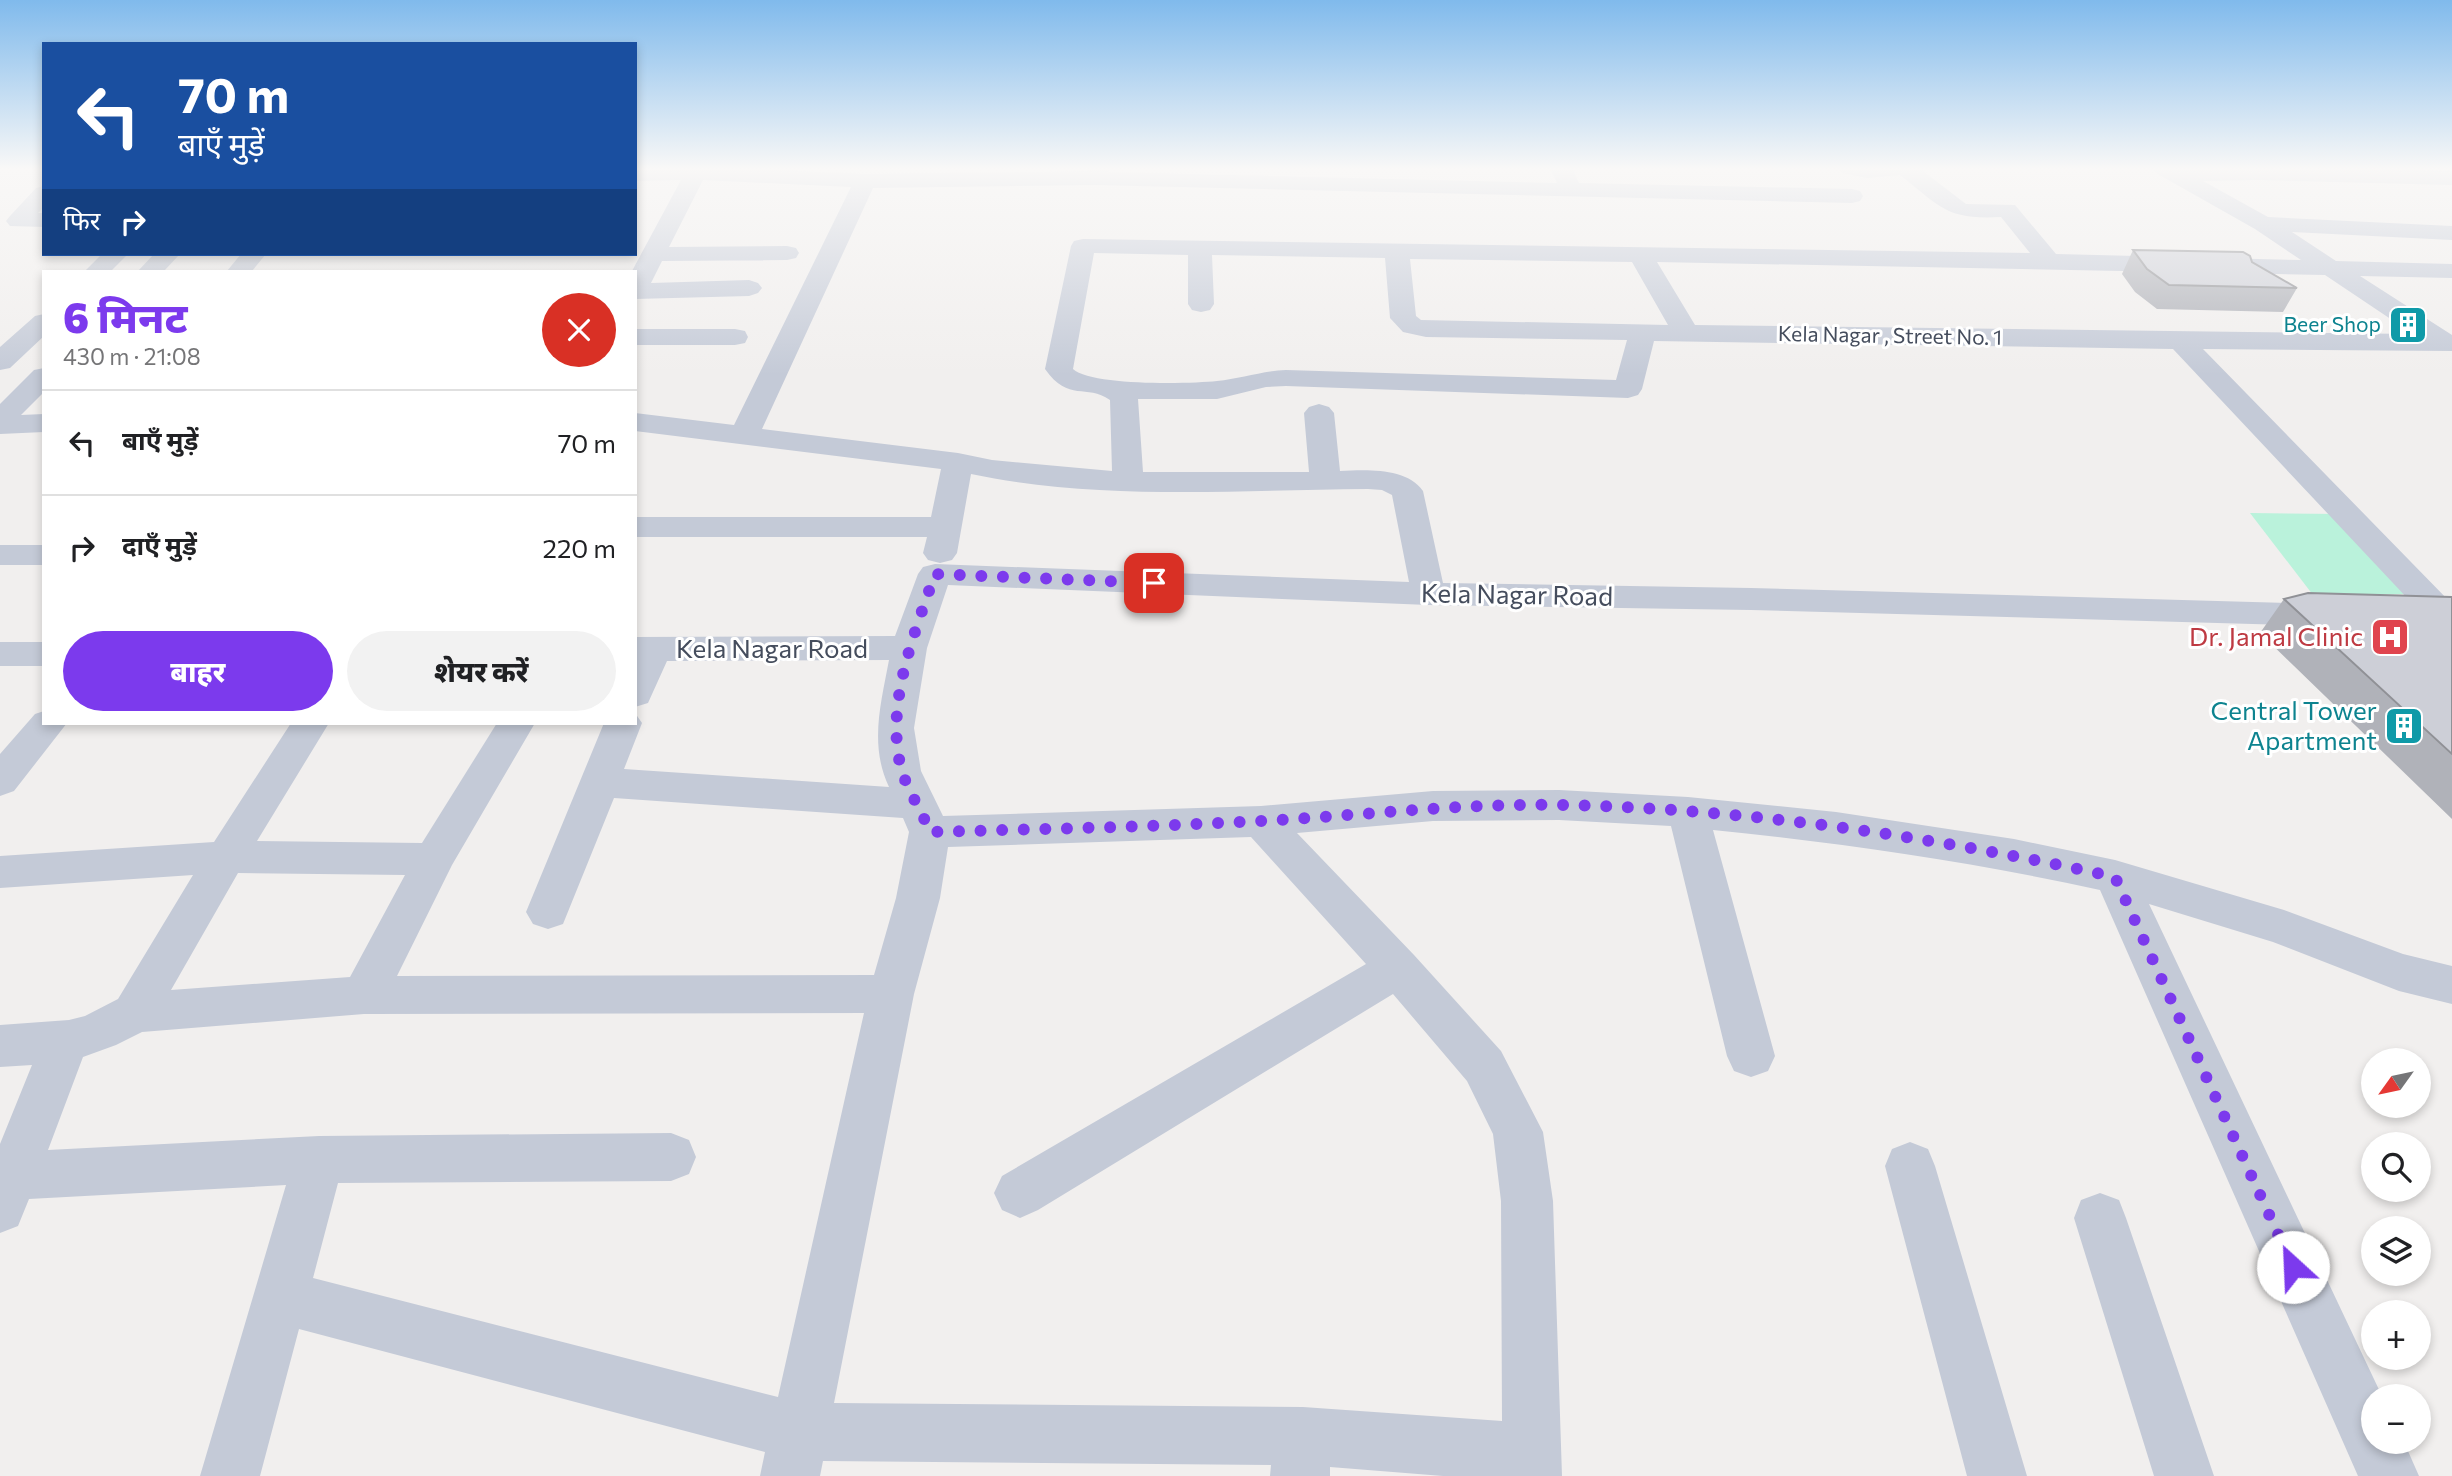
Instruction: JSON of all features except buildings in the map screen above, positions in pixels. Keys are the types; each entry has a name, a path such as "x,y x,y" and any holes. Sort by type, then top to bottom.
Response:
{"street":[{"path":"644,237 660,244 787,253"},
{"path":"637,286 664,237"},
{"path":"744,435 838,237"},
{"path":"2029,237 2049,261"},
{"path":"2284,237 2449,345"},
{"path":"1643,332 1628,389 1286,378 1266,379 1217,390 1119,391 1073,383 1063,377 1059,369 1083,246 1397,253 2049,261 2452,271"},
{"path":"1200,248 1201,304"},
{"name":"Kela Nagar , Street No. 1","path":"1397,253 1403,318 1412,326 1426,328 2449,345"},
{"path":"98,270 114,256"},
{"path":"151,270 167,256"},
{"path":"240,270 252,256"},
{"path":"1641,256 1686,333"},
{"path":"637,290 749,288"},
{"path":"0,362 42,326"},
{"path":"637,337 735,337"},
{"path":"2180,341 2450,620"},
{"path":"0,420 42,378"},
{"path":"1119,391 1124,398 1128,481"},
{"path":"1319,413 1325,481"},
{"path":"637,422 1065,477 1128,481 1388,481 1399,484 1407,491 1428,594"},
{"path":"0,425 42,423"},
{"path":"795,1454 891,994 918,898 925,818 901,771 895,729 909,648 935,574 958,462"},
{"path":"637,527 945,527"},
{"path":"0,555 42,555"},
{"name":"Kela Nagar Road","path":"935,574 1428,594 1751,599 2361,616"},
{"path":"2403,617 2450,620"},
{"name":"Kela Nagar Road","path":"644,650 909,648"},
{"path":"637,684 644,650"},
{"path":"0,654 42,653"},
{"path":"0,780 46,725"},
{"path":"134,1013 226,857 309,725"},
{"path":"364,995 434,859 515,725"},
{"path":"548,912 623,725"},
{"path":"599,782 925,818 1261,821 1445,806 1559,805 1688,812 1836,827 2014,855 2115,877 2284,928 2399,972 2452,985"},
{"path":"1688,812 1751,1056"},
{"path":"281,1297 795,1454 1302,1456 1531,1464 1527,1201 1518,1132 1484,1066 1398,968 1261,821"},
{"path":"0,872 226,857 434,859"},
{"path":"2115,877 2361,1416"},
{"path":"1020,1193 1398,968"},
{"path":"0,1046 65,1042 106,1030 134,1013 364,995 891,994"},
{"path":"65,1042 6,1192 319,1160 671,1157"},
{"path":"230,1476 319,1160"},
{"path":"1910,1166 1997,1476"},
{"path":"2100,1218 2184,1476"},
{"path":"2379,1454 2389,1476"}],"green space":[{"path":"2250,513 2341,514 2415,594 2313,595"}],"place":[{"name":"Beer Shop","path":"2408,325"},
{"name":"Dr. Jamal Clinic","path":"2390,637"},
{"name":"Central Tower Apartment","path":"2404,726"}],"route":[{"path":"1154,583 935,574 909,648 895,729 901,771 930,832 1261,821 1433,807 1559,805 1688,812 1836,827 2014,855 2115,877 2293,1267"}]}
